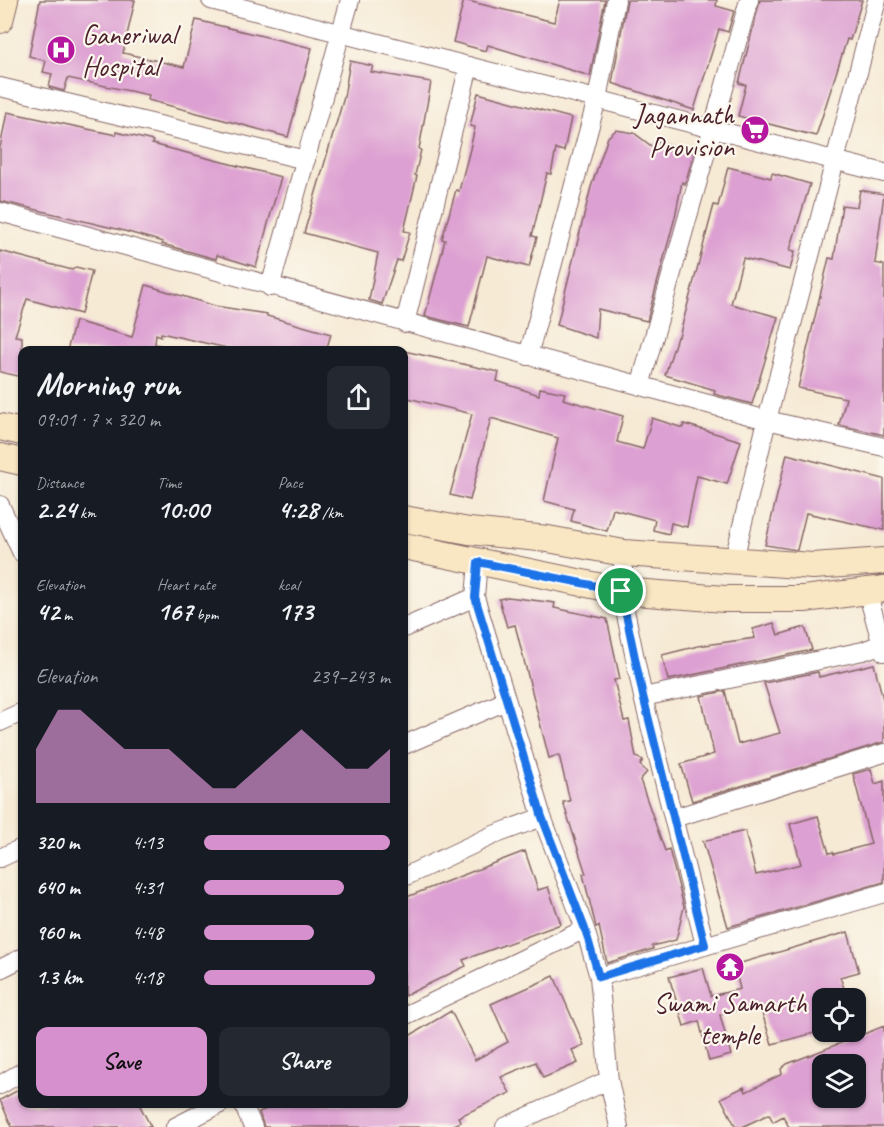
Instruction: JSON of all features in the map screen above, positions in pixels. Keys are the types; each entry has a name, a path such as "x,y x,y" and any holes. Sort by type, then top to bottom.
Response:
{"main road":[{"path":"0,20 5,0"},
{"path":"0,427 18,431"},
{"path":"0,457 18,461"},
{"path":"408,520 469,531 548,538 624,554 813,566 884,561"},
{"path":"408,547 621,591 725,599 804,599 876,590"}],"street":[{"path":"211,0 884,172"},
{"path":"270,287 350,0"},
{"path":"528,356 597,99 616,0"},
{"path":"640,386 714,129 748,0"},
{"path":"734,560 767,420 835,160 877,33 877,0"},
{"path":"405,323 469,66"},
{"path":"0,87 306,160"},
{"path":"0,212 767,420 884,447"},
{"path":"0,505 18,544"},
{"path":"624,554 621,591 643,696 705,945"},
{"path":"478,562 475,597 542,817 585,929 599,977 609,1080 619,1127"},
{"path":"643,696 883,648 876,590"},
{"path":"408,626 475,597"},
{"path":"408,743 506,701"},
{"path":"0,722 18,714"},
{"path":"674,818 884,753"},
{"path":"408,875 491,836 542,817"},
{"path":"0,858 18,850"},
{"path":"599,977 884,893"},
{"path":"408,1014 585,929"},
{"path":"0,969 18,960"},
{"path":"0,1085 18,1074"},
{"path":"505,1127 609,1080"},
{"path":"175,1127 212,1108"},
{"path":"245,1108 253,1127"}],"building":[{"path":"40,0 135,0 123,53 184,67 196,20 312,48 288,137 148,100 149,95 68,78 64,91 49,87 52,74 43,72 46,61 29,56"},
{"path":"464,0 554,22 560,0 605,0 590,76 488,45 486,51 453,42"},
{"path":"627,0 717,0 716,6 734,11 728,32 719,29 694,110 612,83"},
{"path":"760,0 862,0 816,136 738,116 746,85 739,83"},
{"path":"350,61 373,66 371,72 431,82 415,175 417,176 404,231 410,232 401,261 397,260 382,304 369,300 378,253 304,233 344,97"},
{"path":"478,93 571,118 564,151 556,149 551,174 547,173 532,236 537,237 529,267 487,256 469,327 425,316 445,240 442,239 456,190 459,191 470,149 475,127 470,126"},
{"path":"7,112 116,135 116,132 153,141 152,144 281,177 256,267 217,255 216,259 121,230 0,201 0,148"},
{"path":"616,130 634,133 654,148 657,141 694,153 685,184 682,182 647,321 598,309 596,338 557,325 591,187 608,137"},
{"path":"728,167 771,178 772,173 810,184 790,250 795,251 790,270 743,258 731,304 778,317 752,404 714,394 715,390 665,375 677,337 679,337 714,205 718,206"},
{"path":"860,190 884,194 875,263 884,265 884,435 839,425 846,398 798,388 829,258 834,259 842,205 857,207"},
{"path":"0,251 72,270 76,267 92,271 81,314 27,299 15,336 22,337 22,346 18,346 18,376 0,372"},
{"path":"146,285 215,306 267,314 267,316 331,334 327,346 218,346 161,333 161,336 156,334 155,344 163,346 68,346 75,321 132,337"},
{"path":"408,352 499,372 497,381 539,395 540,388 565,393 563,399 623,416 617,442 643,449 652,418 683,428 684,424 741,441 727,484 697,476 687,527 671,523 669,534 653,530 655,520 613,509 607,531 571,521 574,509 544,501 558,438 491,418 470,500 450,495 472,414 408,398"},
{"path":"787,454 884,479 884,530 806,513 797,550 765,545"},
{"path":"508,597 555,603 554,608 607,619 620,679 614,680 624,721 629,720 636,757 643,760 640,765 647,772 640,780 665,851 669,849 684,907 676,940 652,946 653,949 607,963 599,926 596,927 583,874 586,874 563,802 570,801 559,755 549,758 515,625 507,627 499,599"},
{"path":"774,623 778,635 805,627 812,650 668,680 662,655 698,646 755,638 753,629"},
{"path":"874,664 884,703 884,742 692,801 681,764 714,754 701,696 725,691 738,744 780,733 764,683 818,672 819,677"},
{"path":"871,769 875,784 884,781 884,882 728,927 703,841 745,831 756,875 801,864 790,824 818,816 829,853 834,854 871,844 853,774"},
{"path":"525,851 538,890 548,887 561,924 463,960 466,966 408,994 408,896"},
{"path":"848,932 859,972 840,977 844,988 812,988 812,1034 772,1044 759,1004 720,1015 731,1055 709,1061 699,1021 684,1026 669,977 703,968 711,996 740,989 734,965"},
{"path":"554,976 584,1045 572,1050 578,1063 543,1078 536,1062 501,1077 510,1093 458,1117 461,1122 449,1127 264,1127 259,1112 269,1108 408,1108 408,1037 451,1011 475,1060 508,1042 491,1004"},
{"path":"884,1026 884,1127 789,1127 783,1116 773,1122 769,1114 742,1127 736,1127 721,1098 744,1087 746,1092 782,1074 781,1069 787,1064 812,1054 812,1108 866,1108 866,1054 813,1054 843,1042 866,1042 866,1033"},
{"path":"18,1090 18,1108 141,1108 151,1127 12,1127 0,1100"}],"place":[{"name":"Ganeriwal Hospital","path":"61,50"},
{"name":"Jagannath Provision","path":"755,130"},
{"name":"Swami Samarth temple","path":"730,967"}],"route":[{"path":"478,562 621,591 643,696 705,945 599,977 585,929 542,817 475,597 478,562"}]}
